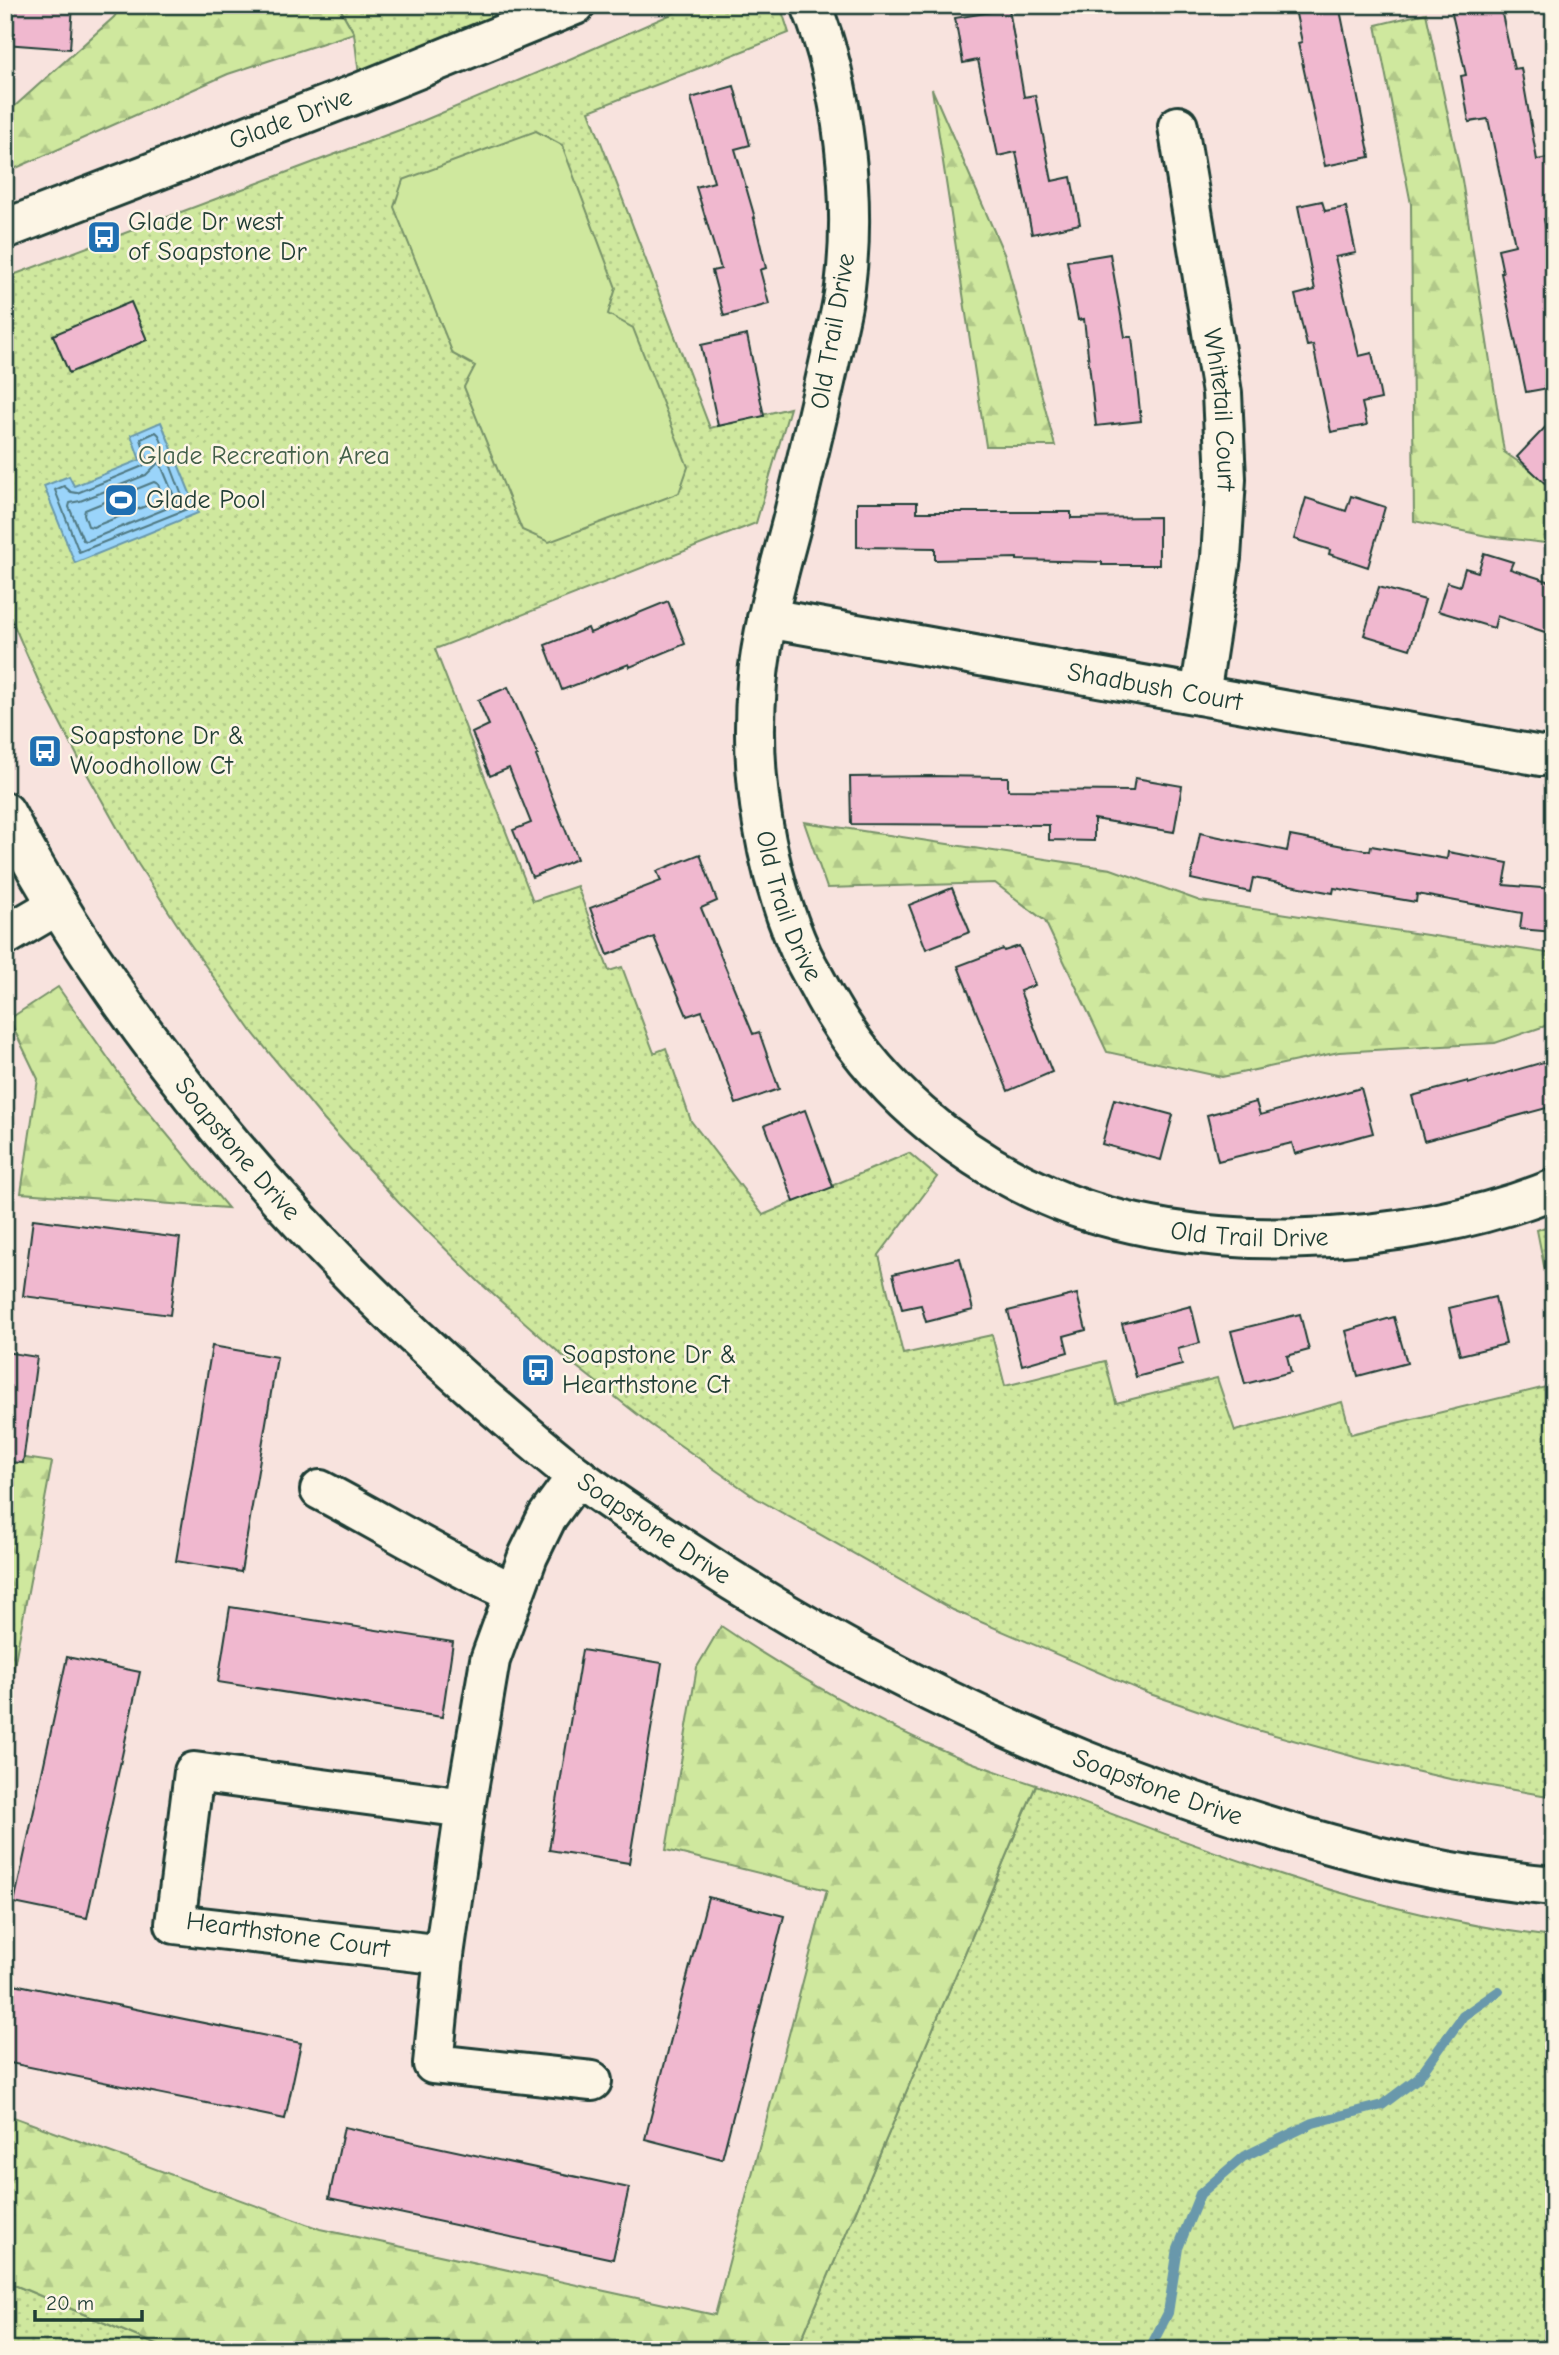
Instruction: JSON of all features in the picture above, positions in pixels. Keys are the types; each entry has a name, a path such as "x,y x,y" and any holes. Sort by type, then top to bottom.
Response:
{"street":[{"name":"Glade Drive","path":"5,229 361,92 575,5"},
{"name":"Old Trail Drive","path":"811,5 835,86 846,159 849,230 845,289 817,422 767,618 757,684 755,755 763,821 781,896 803,955 836,1016 876,1070 922,1116 970,1154 1021,1184 1070,1206 1142,1224 1221,1236 1301,1239 1382,1233 1457,1219 1554,1189"},
{"name":"Whitetail Court","path":"1178,126 1222,393 1226,479 1221,558 1200,695"},
{"name":"Shadbush Court","path":"767,618 1541,756"},
{"name":"Soapstone Drive","path":"5,812 58,905 127,1010 190,1093 281,1202 414,1338 577,1476 747,1591 863,1658 981,1717 1098,1768 1230,1815 1359,1852 1457,1873 1554,1886"},
{"path":"5,936 58,905"},
{"path":"577,1476 547,1517 514,1593 490,1660 444,1955 433,2064 592,2081"},
{"path":"320,1490 472,1574 514,1593"},
{"name":"Hearthstone Court","path":"444,1955 175,1924 194,1772 465,1808"}],"green space":[{"path":"122,5 338,5 354,33 228,74 5,173 5,115 114,17"},
{"path":"338,5 560,5 361,92 354,33"},
{"name":"Glade Recreation Area","path":"692,5 780,5 789,33 589,111 710,428 790,408 756,523 435,649 533,901 577,886 609,971 622,967 654,1053 666,1048 691,1121 763,1215 909,1153 937,1177 879,1255 903,1354 992,1335 1005,1386 1105,1361 1116,1403 1217,1378 1235,1431 1342,1402 1351,1434 1554,1385 1554,1797 1450,1779 1362,1759 1253,1729 1147,1693 953,1610 756,1498 651,1425 563,1356 479,1282 399,1203 324,1120 253,1033 136,861 38,680 5,605 5,278 413,125"},
{"path":"1426,13 1462,180 1504,452 1554,486 1554,544 1487,536 1414,521 1411,204 1376,25"},
{"path":"932,89 1005,256 1055,446 986,446"},
{"path":"536,131 562,145 616,288 608,314 633,328 688,467 679,493 549,542 522,530 464,387 475,366 453,354 394,207 403,180"},
{"path":"804,822 1111,869 1200,901 1554,954 1554,1023 1495,1043 1339,1052 1222,1077 1107,1052 1045,921 995,883 827,888"},
{"path":"58,987 132,1092 228,1208 21,1193 38,1079 9,1019"},
{"path":"1554,1224 1554,1317 1537,1230"},
{"path":"5,1455 52,1462 5,1715"},
{"path":"721,1626 805,1680 896,1729 966,1760 1036,1785 797,2350 169,2350 5,2281 5,2114 320,2229 715,2315 827,1890 666,1850 697,1667"},
{"path":"1036,1785 1290,1878 1421,1914 1554,1937 1554,2334 1524,2350 797,2350"},
{"path":"5,2281 169,2350 5,2350"}],"water":[{"name":"Glade Pool","path":"161,422 198,513 75,563 44,486 69,476 74,486 140,460 131,435"}],"building":[{"path":"8,5 73,5 70,49 5,44 5,10 8,10"},
{"path":"1294,5 1339,5 1370,157 1325,166 1298,43 1302,42"},
{"path":"1450,5 1500,5 1514,69 1521,68 1537,160 1548,158 1554,187 1554,217 1544,219 1554,268 1554,387 1526,392 1498,249 1515,245 1488,119 1469,122 1461,76 1466,75"},
{"path":"1009,9 1024,97 1035,95 1052,181 1071,177 1080,224 1032,234 1016,152 998,156 978,60 963,63 955,18"},
{"path":"734,86 750,145 735,149 766,268 760,270 769,304 724,316 712,271 721,269 696,187 714,182 691,98"},
{"path":"1322,201 1325,211 1346,207 1356,253 1335,257 1359,356 1372,353 1381,399 1362,403 1367,425 1331,432 1313,345 1307,346 1295,295 1315,290 1298,206"},
{"path":"1110,254 1125,337 1132,337 1141,421 1096,426 1084,319 1078,320 1067,261"},
{"path":"131,302 147,340 69,373 53,335"},
{"path":"747,335 764,416 718,426 701,345"},
{"path":"1554,418 1554,492 1517,457"},
{"path":"1351,496 1385,507 1368,567 1329,554 1330,550 1294,539 1306,498 1346,511"},
{"path":"857,502 917,502 917,512 1071,512 1071,518 1159,517 1159,565 1102,565 1102,562 1017,558 935,560 935,548 857,547"},
{"path":"1484,553 1513,562 1510,569 1554,583 1554,635 1497,616 1494,628 1438,611 1447,582 1460,586 1465,568 1478,572"},
{"path":"1379,587 1425,600 1410,649 1364,635"},
{"path":"668,601 685,644 630,667 629,664 562,690 545,645 588,628 590,633"},
{"path":"508,687 538,755 536,756 577,859 532,877 513,830 531,823 509,768 490,776 472,733 489,725 478,700"},
{"path":"850,777 1008,777 1008,790 1133,791 1135,778 1182,786 1174,832 1094,819 1094,841 1049,840 1049,825 851,824"},
{"path":"1200,833 1287,851 1290,836 1370,851 1371,846 1447,859 1448,852 1508,863 1504,885 1554,889 1554,932 1520,929 1522,913 1417,894 1416,902 1334,888 1333,893 1253,878 1250,892 1191,879"},
{"path":"700,854 717,901 701,908 753,1034 759,1032 779,1089 736,1104 702,1011 687,1016 654,937 608,955 590,908 661,881 657,871"},
{"path":"952,888 970,932 926,949 909,905"},
{"path":"1019,946 1035,985 1020,991 1052,1072 1008,1091 958,966 1003,949 1004,951"},
{"path":"1554,1059 1554,1106 1424,1141 1412,1096 1468,1081 1468,1084"},
{"path":"1361,1088 1373,1133 1295,1154 1292,1143 1218,1161 1207,1115 1256,1102 1260,1115"},
{"path":"1114,1099 1173,1115 1161,1160 1102,1144"},
{"path":"805,1110 833,1187 794,1202 765,1125"},
{"path":"33,1219 180,1238 170,1315 23,1296"},
{"path":"960,1258 973,1310 926,1322 921,1305 902,1309 893,1274"},
{"path":"1077,1294 1086,1330 1064,1336 1068,1352 1022,1365 1008,1311"},
{"path":"1495,1297 1506,1344 1460,1355 1449,1308"},
{"path":"1191,1306 1200,1343 1178,1349 1182,1365 1136,1377 1122,1324"},
{"path":"1300,1314 1309,1350 1287,1356 1291,1372 1245,1384 1231,1331"},
{"path":"1394,1317 1407,1363 1358,1376 1346,1331"},
{"path":"212,1346 277,1357 241,1572 176,1561"},
{"path":"5,1352 37,1357 23,1463 5,1462"},
{"path":"230,1607 453,1642 442,1717 218,1682"},
{"path":"582,1650 662,1663 629,1863 549,1850"},
{"path":"67,1657 140,1672 87,1918 14,1903"},
{"path":"708,1897 784,1916 722,2159 645,2139"},
{"path":"14,1984 301,2043 285,2119 5,2062 5,2025"},
{"path":"344,2127 629,2188 613,2259 329,2198"}],"waterway":[{"path":"1149,2350 1168,2313 1178,2248 1200,2194 1243,2157 1313,2123 1382,2105 1418,2078 1463,2016 1499,1991"}],"place":[{"name":"Glade Dr west of Soapstone Dr","path":"104,237"},
{"name":"Glade Pool","path":"121,500"},
{"name":"Soapstone Dr & Woodhollow Ct","path":"45,751"},
{"name":"Soapstone Dr & Hearthstone Ct","path":"538,1370"}]}
